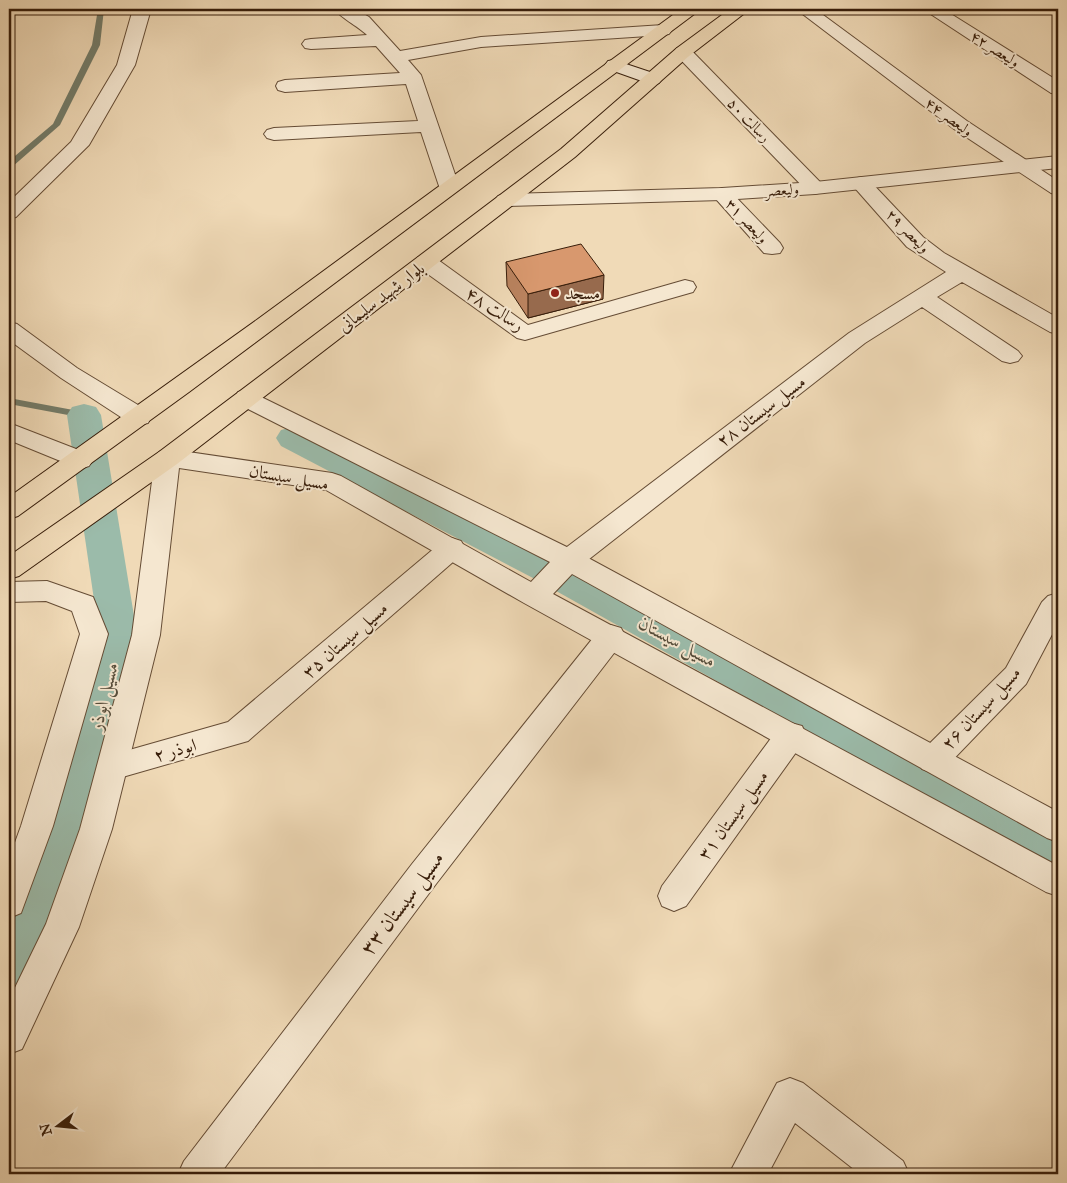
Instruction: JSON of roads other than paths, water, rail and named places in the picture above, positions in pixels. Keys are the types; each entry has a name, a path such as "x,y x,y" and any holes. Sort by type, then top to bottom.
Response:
{"main road":[{"path":"9,510 139,417 449,186 692,9"},
{"name":"بلوار شهید سلیمانی","path":"9,569 168,458 426,262 568,153 684,52 741,9"}],"street":[{"path":"9,213 79,145 126,64 142,9"},
{"path":"343,9 368,15 380,40 412,78 449,186"},
{"name":"ولیعصر ۴۴","path":"804,9 879,66 1019,167 1058,189"},
{"name":"ولیعصر ۴۲","path":"932,9 1058,89"},
{"path":"395,57 481,42 663,30"},
{"path":"311,44 380,40"},
{"name":"رسالت ۵۰","path":"684,52 814,188"},
{"path":"614,65 653,79"},
{"path":"284,86 412,78"},
{"path":"274,134 429,126"},
{"name":"ولیعصر","path":"506,200 722,194 814,188 1058,162"},
{"name":"ولیعصر ۲۹","path":"861,182 915,242 936,258 1058,327"},
{"name":"ولیعصر ۳۱","path":"722,194 772,248"},
{"name":"رسالت ۴۸","path":"426,262 526,332 686,287"},
{"name":"مسیل سیستان ۲۸","path":"534,596 569,560 857,338 960,273"},
{"path":"922,297 1010,356"},
{"path":"9,329 139,417"},
{"path":"247,398 569,560 1058,828"},
{"path":"9,431 80,460"},
{"path":"9,1037 62,927 96,829 146,635 156,541 168,458"},
{"name":"مسیل سیستان","path":"168,458 332,482 452,548 534,596 611,636 1058,882"},
{"name":"مسیل سیستان ۳۵","path":"237,732 452,548"},
{"path":"9,592 47,591 83,604 94,634 37,826 9,903"},
{"name":"مسیل سیستان ۲۶","path":"933,760 1016,676 1052,609 1058,603"},
{"name":"مسیل سیستان ۳۳","path":"196,1174 424,874 611,636"},
{"name":"ابوذر ۲","path":"112,767 237,732"},
{"name":"مسیل سیستان ۳۱","path":"674,896 791,735"},
{"path":"748,1174 790,1096 890,1174"}],"waterway":[{"path":"9,165 56,125 96,45 101,9"},
{"path":"9,401 84,415"},
{"name":"مسیل ابوذر","path":"9,965 73,817 118,634 84,415"},
{"name":"مسیل سیستان","path":"293,438 546,568 1058,851"}],"place":[{"name":"مسجد","path":"555,293"}]}
